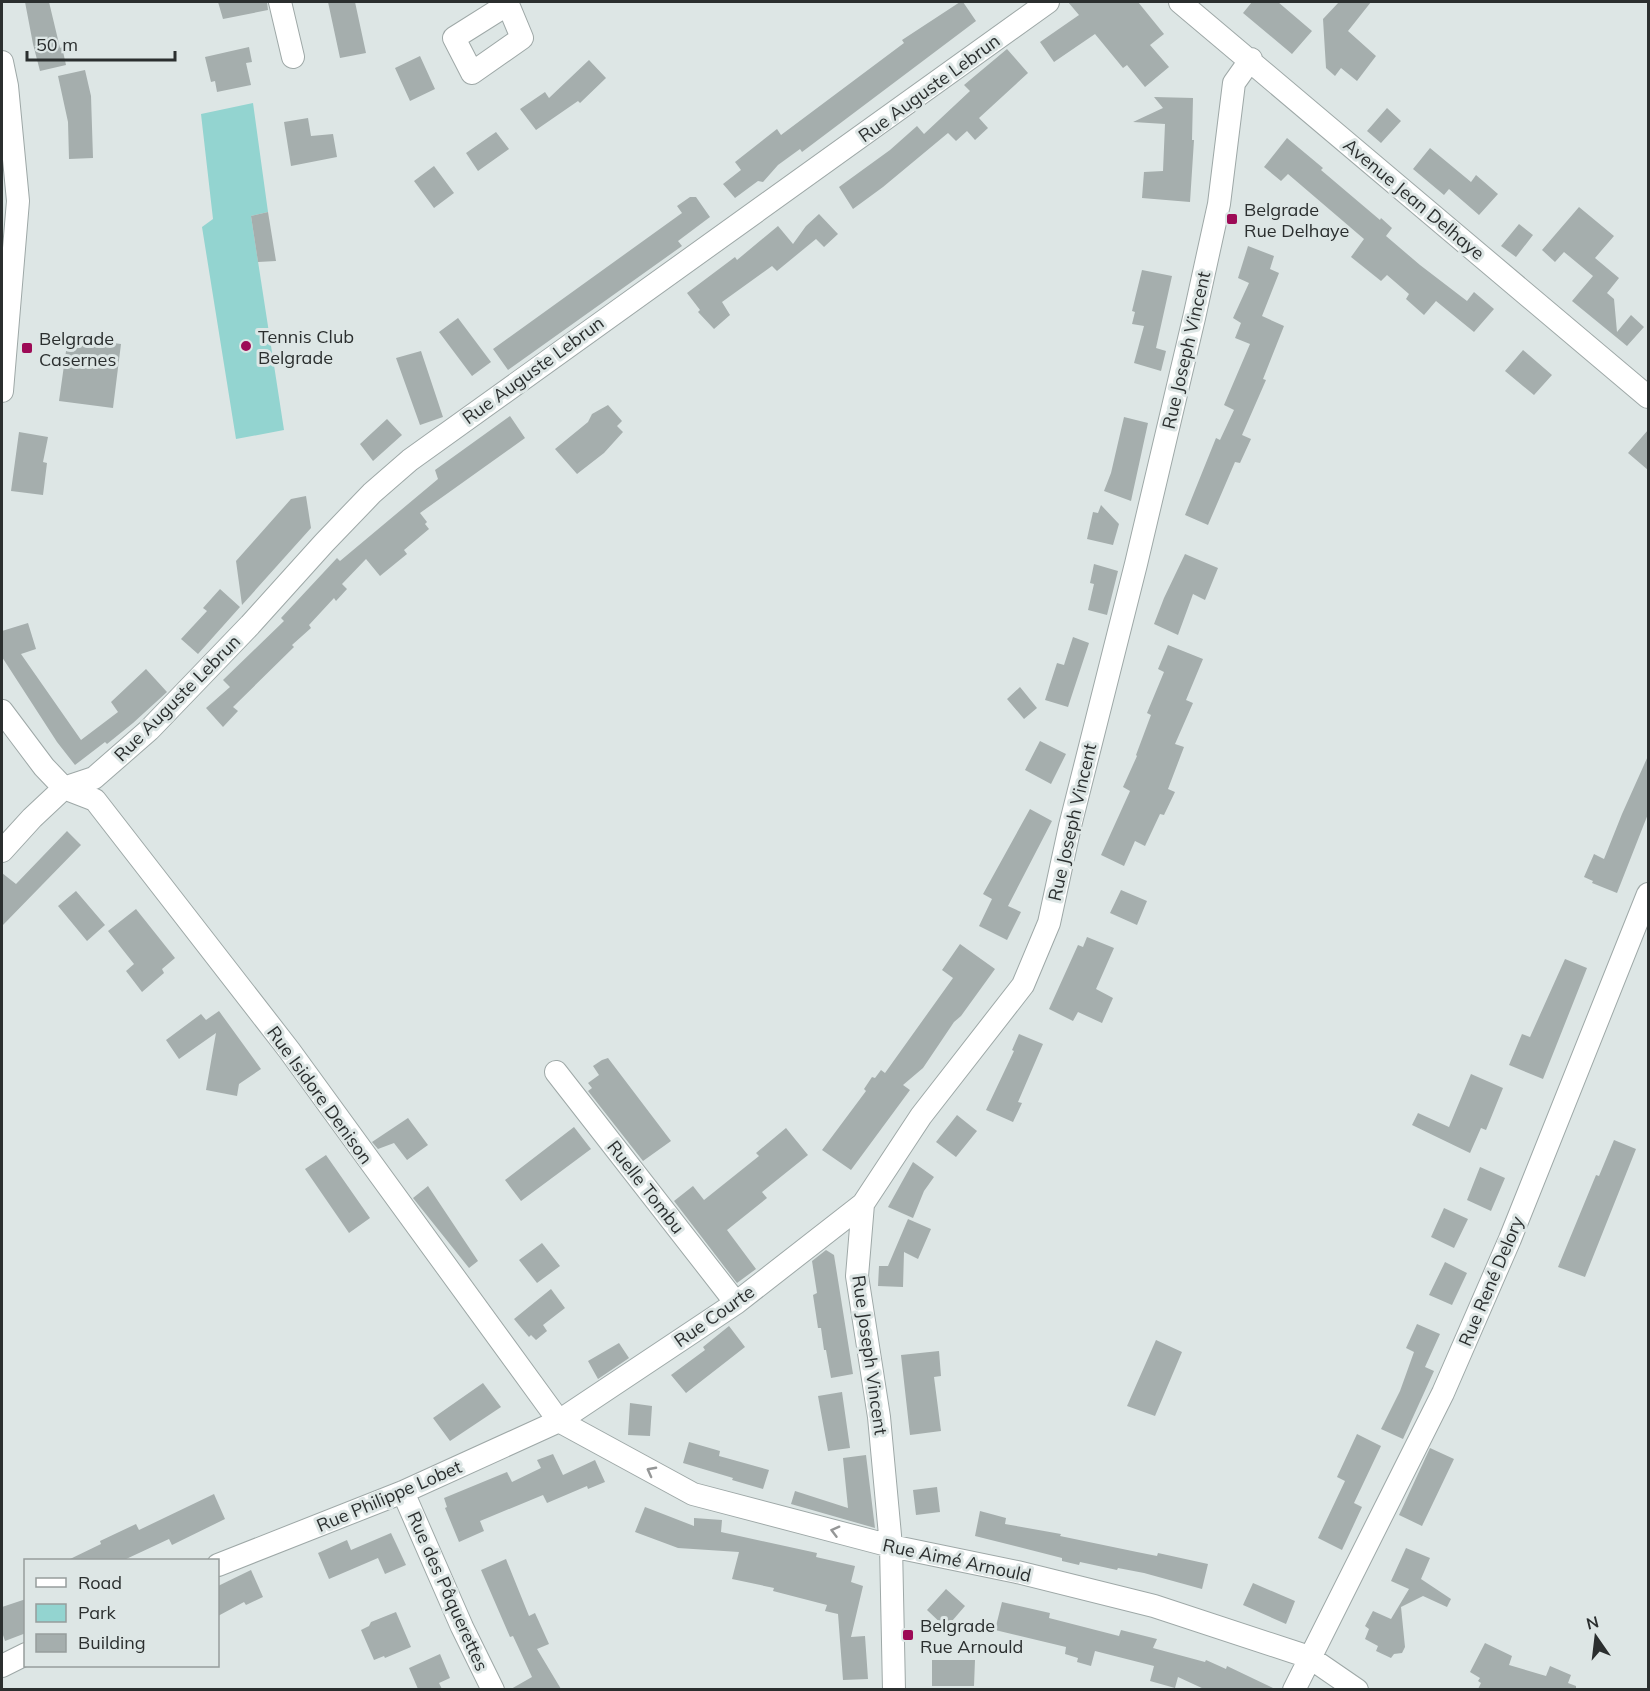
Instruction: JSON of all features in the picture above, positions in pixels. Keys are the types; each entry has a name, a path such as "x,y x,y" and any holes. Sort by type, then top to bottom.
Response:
{"street":[{"path":"280,2 292,57"},
{"name":"Rue Auguste Lebrun","path":"64,788 94,778 149,730 250,626 372,493 410,460 1048,2"},
{"name":"Avenue Jean Delhaye","path":"1180,2 1251,59 1648,397"},
{"name":"Rue Joseph Vincent","path":"894,1689 891,1546 879,1417 857,1275 863,1204 921,1116 1023,985 1048,923 1136,564 1219,204 1234,82 1251,59"},
{"path":"2,62 7,86 18,201 2,391"},
{"path":"2,711 44,767 64,788 2,851"},
{"name":"Rue Isidore Denison","path":"64,788 95,800 289,1050 559,1421"},
{"name":"Rue René Delory","path":"1294,1689 1443,1393 1510,1239 1648,894"},
{"name":"Ruelle Tombu","path":"556,1072 736,1303"},
{"name":"Rue Courte","path":"559,1421 736,1303 863,1204"},
{"name":"Rue Philippe Lobet","path":"219,1565 403,1492 559,1421"},
{"name":"Rue Aimé Arnould","path":"559,1421 693,1494 891,1546 1017,1572 1154,1606 1309,1657 1357,1689"},
{"name":"Rue des Pâquerettes","path":"403,1492 462,1627 493,1689"},
{"path":"2,1666 24,1655"}],"green space":[{"name":"Tennis Club Belgrade","path":"253,103 268,212 251,216 284,430 236,439 202,227 213,219 201,114"}],"building":[{"path":"25,2 49,2 66,65 40,71"},
{"path":"218,2 267,2 268,10 223,19"},
{"path":"328,2 355,2 366,53 340,58"},
{"path":"963,2 976,21 802,152 800,149 778,165 763,182 758,181 735,198 723,184 741,170 735,162 777,129 781,135 904,43 902,40"},
{"path":"1068,2 1138,2 1164,34 1150,45 1169,67 1145,87 1127,65 1123,68 1095,34 1054,62 1040,42 1079,15"},
{"path":"1252,2 1278,2 1312,31 1292,54 1243,13"},
{"path":"1339,2 1371,2 1348,31 1376,56 1357,81 1341,68 1335,76 1326,68 1323,19"},
{"path":"249,47 252,62 246,63 251,85 217,92 215,81 211,82 205,57"},
{"path":"1007,49 1028,73 979,118 988,128 975,140 967,131 956,141 948,133 853,209 839,187 890,150 917,126 924,134 970,91 964,85"},
{"path":"420,56 435,89 410,101 395,68"},
{"path":"589,60 606,78 580,103 578,101 536,130 520,109 545,92 549,98"},
{"path":"85,70 91,96 93,158 69,159 68,122 58,76"},
{"path":"1154,97 1193,98 1192,140 1194,140 1190,202 1142,198 1144,172 1163,171 1165,124 1133,122 1163,108"},
{"path":"1387,108 1401,121 1381,143 1367,131"},
{"path":"308,118 311,136 333,134 337,157 291,166 284,122"},
{"path":"496,132 509,149 478,171 466,153"},
{"path":"1287,138 1323,168 1321,170 1392,228 1386,236 1420,265 1467,301 1474,292 1494,309 1474,332 1436,301 1424,315 1406,299 1409,294 1387,275 1381,281 1351,257 1364,239 1288,174 1281,181 1264,167"},
{"path":"1430,148 1471,182 1476,175 1498,194 1479,215 1449,189 1444,195 1413,169"},
{"path":"434,166 454,193 434,208 414,181"},
{"path":"690,197 696,197 710,217 678,241 682,246 508,370 493,349 682,213 677,206"},
{"path":"1579,207 1614,236 1595,258 1619,278 1607,293 1614,299 1617,332 1631,315 1644,327 1627,346 1572,301 1593,276 1564,252 1555,262 1542,250"},
{"name":"Tennis Club Belgrade","path":"268,212 276,261 258,262 251,216"},
{"path":"819,214 838,234 824,247 816,239 777,271 772,266 722,302 730,315 714,329 698,312 700,310 687,293 735,257 737,260 778,226 793,244 806,226"},
{"path":"1519,224 1533,235 1516,257 1501,246"},
{"path":"1248,246 1274,256 1270,269 1279,273 1262,316 1284,326 1263,379 1266,380 1242,435 1251,439 1240,463 1235,462 1208,525 1185,515 1216,438 1220,440 1234,410 1224,405 1250,344 1235,338 1241,323 1233,318 1249,283 1238,278"},
{"path":"1142,270 1172,276 1156,348 1166,351 1161,371 1134,363 1144,326 1132,324 1135,312 1132,311"},
{"path":"458,318 491,362 472,376 439,332"},
{"path":"68,337 121,344 113,408 59,401"},
{"path":"1523,350 1552,375 1534,395 1505,371"},
{"path":"421,351 443,417 420,425 396,358"},
{"path":"608,405 622,421 617,426 623,432 604,453 577,474 555,449 588,422 592,414"},
{"path":"510,416 525,438 420,513 429,529 404,550 407,554 380,576 366,559 342,584 347,589 336,601 334,598 309,625 311,628 292,645 294,647 233,707 238,711 223,727 206,708 230,687 223,680 284,621 281,618 337,558 340,561 438,479 435,470"},
{"path":"1124,417 1148,423 1131,501 1104,491 1111,473"},
{"path":"387,419 402,435 373,461 360,444"},
{"path":"1648,430 1648,470 1628,453"},
{"path":"19,432 48,437 43,462 47,463 43,495 11,491"},
{"path":"306,496 311,528 242,605 236,561 291,499"},
{"path":"1101,505 1119,524 1113,545 1087,539 1093,512 1098,513"},
{"path":"1185,554 1218,568 1205,600 1193,594 1178,635 1154,624"},
{"path":"1094,564 1118,571 1107,615 1088,610 1094,584 1090,583"},
{"path":"220,589 240,607 198,654 181,639 207,611 203,608"},
{"path":"28,623 36,649 21,654 81,740 118,712 111,702 146,669 167,692 107,744 105,742 75,765 57,742 2,657 2,631"},
{"path":"1073,637 1089,643 1068,707 1045,700 1057,663 1064,665"},
{"path":"1168,645 1203,659 1186,700 1193,703 1175,744 1184,747 1168,789 1175,792 1164,815 1160,814 1145,846 1135,841 1124,866 1101,855 1130,791 1123,787 1137,756 1151,715 1147,713 1164,672 1158,669"},
{"path":"1020,687 1037,708 1024,719 1007,699"},
{"path":"1040,741 1066,754 1051,784 1025,770"},
{"path":"1648,756 1648,814 1617,893 1592,883 1593,881 1584,877 1594,854 1604,859"},
{"path":"1030,809 1052,821 1008,906 1021,912 1007,940 979,926 992,899 983,894"},
{"path":"67,831 81,845 2,926 2,873 16,884"},
{"path":"1121,890 1147,901 1137,925 1110,913"},
{"path":"76,891 105,925 87,941 58,906"},
{"path":"136,909 175,958 162,969 164,973 142,992 126,971 134,964 108,931"},
{"path":"1087,937 1114,948 1096,989 1113,998 1102,1023 1078,1012 1073,1021 1049,1009 1078,945 1083,947"},
{"path":"960,944 995,969 961,1016 954,1022 923,1068 903,1085 910,1090 851,1170 822,1150 866,1091 864,1089 872,1077 875,1078 881,1070 885,1073 953,978 942,970"},
{"path":"1565,959 1587,968 1543,1079 1509,1065 1522,1034 1530,1037"},
{"path":"219,1011 261,1069 239,1084 237,1096 206,1090 216,1033 179,1059 166,1040 201,1014 206,1020"},
{"path":"1019,1034 1043,1044 1018,1102 1022,1103 1013,1122 986,1110 1014,1051 1012,1050"},
{"path":"608,1058 671,1141 643,1161 588,1091 592,1088 588,1083 599,1075 593,1066"},
{"path":"1471,1074 1503,1088 1486,1130 1481,1128 1470,1153 1412,1125 1418,1113 1449,1127"},
{"path":"957,1115 977,1131 956,1157 936,1142"},
{"path":"408,1118 428,1145 407,1160 394,1143 378,1149 372,1142"},
{"path":"574,1127 591,1149 521,1201 505,1180"},
{"path":"786,1128 808,1155 762,1192 767,1198 727,1230 756,1269 737,1283 674,1201 693,1186 704,1200 759,1156 756,1153"},
{"path":"1614,1140 1636,1149 1585,1277 1558,1267 1596,1175 1599,1176"},
{"path":"326,1155 370,1218 349,1233 305,1169"},
{"path":"913,1162 934,1177 924,1191 913,1218 888,1207"},
{"path":"1480,1167 1505,1178 1491,1211 1467,1200"},
{"path":"428,1186 478,1261 469,1268 413,1198"},
{"path":"1444,1208 1468,1219 1454,1248 1431,1237"},
{"path":"908,1219 931,1229 918,1259 904,1252 903,1287 878,1286 879,1266 888,1266"},
{"path":"542,1243 560,1266 537,1283 519,1260"},
{"path":"826,1250 834,1255 853,1374 831,1378 821,1328 818,1328 813,1295 817,1293 812,1261"},
{"path":"1445,1262 1467,1273 1452,1305 1429,1295"},
{"path":"551,1289 565,1308 543,1325 547,1331 536,1340 531,1335 529,1337 514,1319"},
{"path":"1417,1324 1440,1334 1425,1367 1434,1371 1403,1439 1381,1429 1400,1391 1414,1352 1406,1348"},
{"path":"729,1326 745,1347 686,1393 671,1375 705,1350 703,1347"},
{"path":"1156,1340 1182,1352 1155,1416 1127,1406"},
{"path":"619,1343 629,1358 598,1379 588,1361"},
{"path":"939,1351 941,1376 934,1377 941,1431 910,1435 901,1355"},
{"path":"483,1383 501,1407 450,1441 433,1418"},
{"path":"842,1392 850,1448 828,1451 818,1396"},
{"path":"630,1403 652,1406 650,1436 628,1435"},
{"path":"1357,1434 1381,1446 1354,1503 1362,1507 1342,1550 1318,1538 1345,1481 1337,1477"},
{"path":"689,1442 720,1451 719,1456 769,1470 763,1489 683,1463"},
{"path":"1430,1448 1454,1459 1422,1526 1399,1515"},
{"path":"553,1454 563,1475 595,1460 605,1482 588,1489 587,1486 547,1503 543,1495 480,1521 484,1531 459,1542 445,1508 447,1507 444,1498 507,1472 512,1482 541,1468 537,1460"},
{"path":"866,1455 875,1528 791,1504 795,1491 848,1508 843,1458"},
{"path":"937,1487 940,1512 916,1515 913,1490"},
{"path":"214,1494 225,1519 172,1545 169,1539 126,1559 70,1559 101,1544 100,1541 136,1524 139,1530"},
{"path":"645,1507 694,1526 694,1518 722,1520 721,1532 817,1553 816,1557 855,1566 851,1582 863,1586 851,1637 865,1636 868,1679 843,1680 838,1614 825,1611 827,1605 773,1591 774,1588 732,1579 739,1552 678,1548 635,1532"},
{"path":"980,1511 1006,1518 1005,1524 1157,1556 1158,1553 1208,1564 1202,1589 1144,1573 1080,1562 1079,1565 1062,1561 1062,1558 975,1536"},
{"path":"391,1533 406,1565 385,1574 378,1558 329,1579 318,1553 347,1540 351,1550"},
{"path":"1406,1548 1430,1558 1421,1579 1451,1599 1447,1607 1423,1596 1401,1607 1405,1647 1402,1653 1394,1654 1391,1658 1376,1651 1378,1646 1365,1639 1369,1629 1365,1626 1373,1611 1391,1619 1409,1589 1391,1581"},
{"path":"506,1559 529,1616 535,1613 549,1644 537,1649 561,1689 511,1689 532,1677 513,1636 510,1637 481,1570"},
{"path":"251,1570 263,1597 246,1605 244,1602 219,1615 219,1586"},
{"path":"1253,1583 1295,1601 1286,1624 1243,1605"},
{"path":"946,1589 965,1606 946,1628 927,1610"},
{"path":"24,1600 24,1634 5,1641 2,1632 2,1607"},
{"path":"1002,1602 1050,1613 1049,1618 1119,1636 1121,1630 1157,1639 1153,1648 1205,1662 1206,1660 1226,1669 1227,1666 1275,1689 1204,1689 1178,1677 1175,1688 1150,1681 1154,1666 1095,1651 1091,1666 1077,1662 1078,1658 1065,1654 1066,1647 995,1630"},
{"path":"396,1612 411,1647 374,1660 361,1630 369,1626 371,1622"},
{"path":"1485,1643 1512,1656 1509,1665 1546,1676 1550,1666 1571,1675 1568,1683 1576,1686 1576,1689 1478,1689 1481,1683 1478,1681 1480,1678 1470,1672"},
{"path":"440,1654 450,1678 439,1683 442,1689 418,1689 409,1668"},
{"path":"932,1660 975,1660 974,1686 932,1686"}],"place":[{"name":"Belgrade Rue Delhaye","path":"1232,219"},
{"name":"Tennis Club Belgrade","path":"246,346"},
{"name":"Belgrade Casernes","path":"27,348"},
{"name":"Belgrade Rue Arnould","path":"908,1635"}]}
